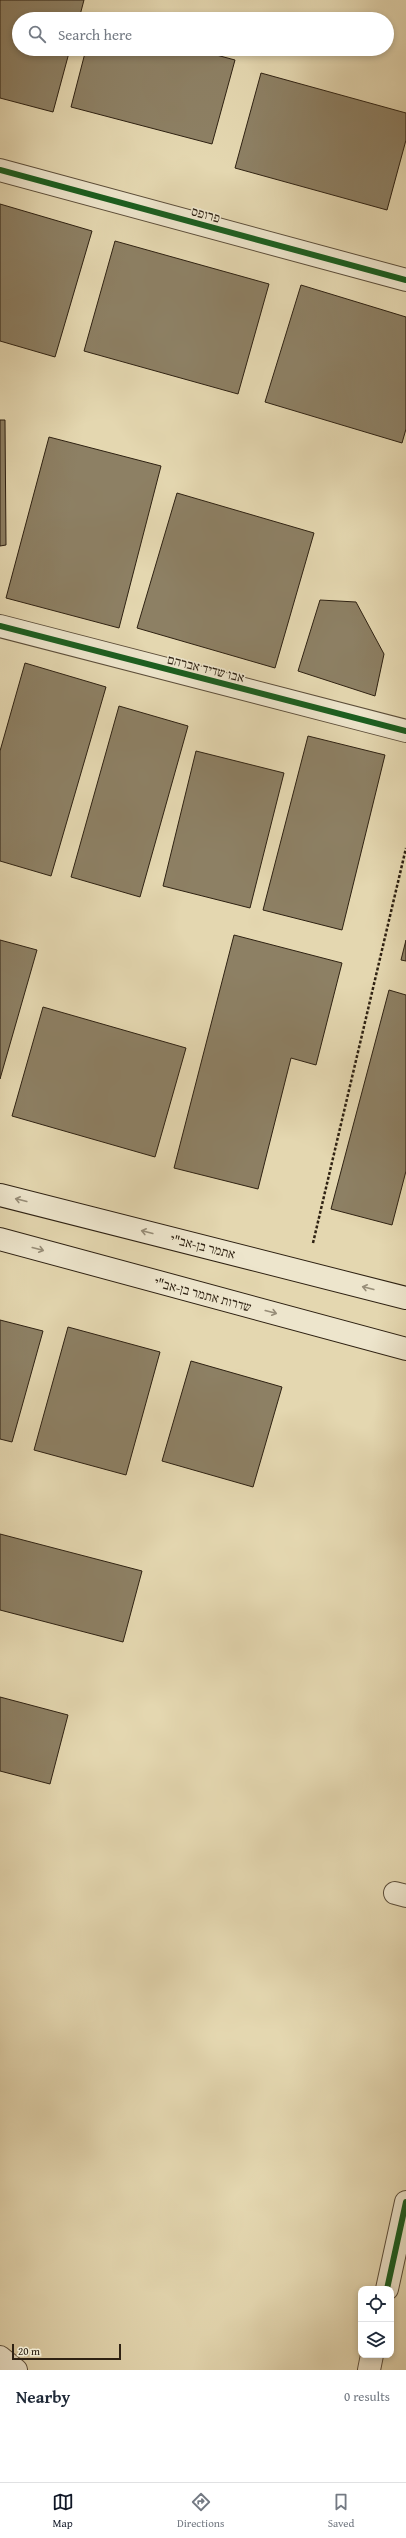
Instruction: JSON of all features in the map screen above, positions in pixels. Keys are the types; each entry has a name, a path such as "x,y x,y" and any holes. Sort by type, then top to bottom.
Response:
{"street":[{"name":"פרופס","path":"0,170 406,280"},
{"name":"אבו שדיד אברהם","path":"0,626 406,731"},
{"name":"אתמר בן-אב\"י","path":"0,1194 406,1298"},
{"name":"שדרות אתמר בן-אב\"י","path":"0,1239 406,1349"},
{"path":"388,2286 406,2202"},
{"path":"0,2357 16,2370"},
{"path":"369,2370 371,2358"}],"path":[{"path":"307,1272 406,848"}],"building":[{"path":"0,0 84,0 81,12 12,12 12,56 68,56 53,112 0,98"},
{"path":"84,56 220,56 235,60 212,144 71,107"},
{"path":"261,73 406,113 406,140 387,210 235,168"},
{"path":"0,204 92,231 55,357 0,341"},
{"path":"115,241 269,284 238,394 84,351"},
{"path":"301,285 406,317 406,429 402,443 265,402"},
{"path":"0,420 5,420 6,545 0,546"},
{"path":"49,437 161,466 119,628 6,598"},
{"path":"177,493 314,533 275,668 137,628"},
{"path":"320,600 356,602 384,654 375,696 298,671"},
{"path":"25,663 106,687 51,876 0,861 0,751"},
{"path":"119,706 188,726 140,897 71,877"},
{"path":"308,736 385,755 342,930 263,910"},
{"path":"196,751 284,773 250,908 163,886"},
{"path":"234,935 342,963 316,1065 291,1058 258,1189 174,1168"},
{"path":"0,940 37,950 0,1079"},
{"path":"406,940 406,961 401,960"},
{"path":"389,990 406,995 406,1171 392,1225 331,1209"},
{"path":"43,1007 186,1048 155,1157 12,1116"},
{"path":"0,1320 43,1331 12,1442 0,1439"},
{"path":"68,1327 160,1352 126,1475 34,1450"},
{"path":"191,1361 282,1387 253,1487 162,1461"},
{"path":"0,1534 142,1571 123,1642 0,1610"},
{"path":"0,1697 68,1715 50,1784 0,1771"}],"cycle path":[{"path":"0,170 406,280"},
{"path":"0,626 406,731"},
{"path":"388,2286 406,2202"}]}
